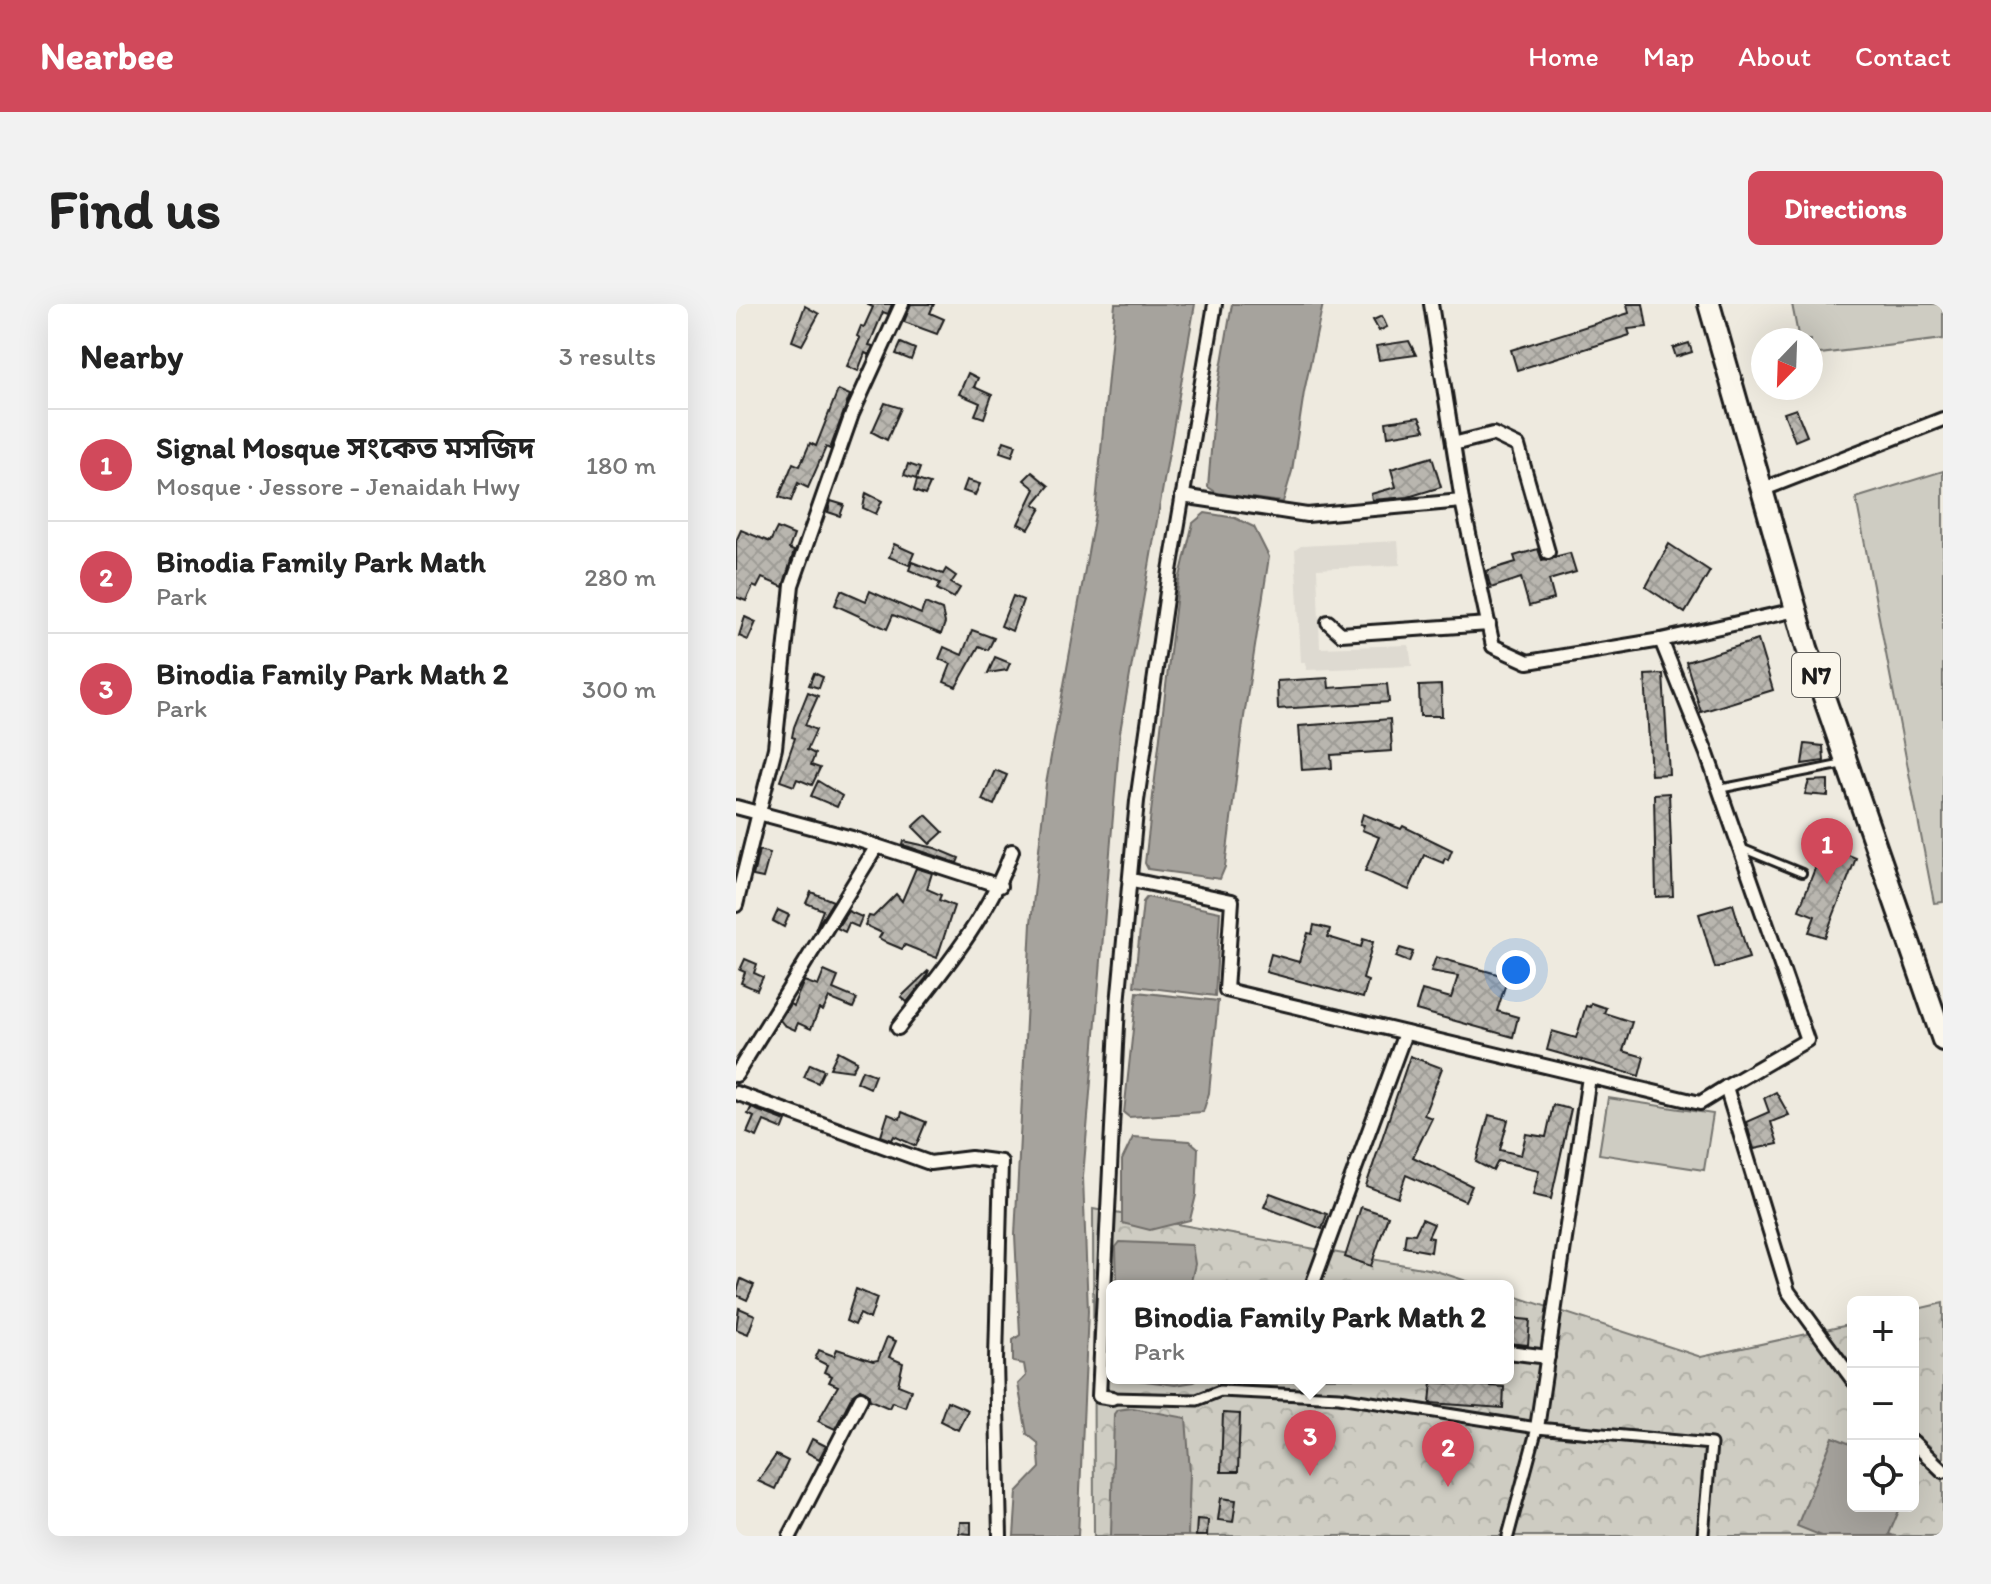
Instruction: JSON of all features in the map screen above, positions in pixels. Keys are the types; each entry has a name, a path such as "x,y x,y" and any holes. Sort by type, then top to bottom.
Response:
{"highway":[{"name":"N7","path":"1709,304 1796,610 1943,1040"}],"street":[{"path":"736,905 775,748 792,585 852,414 902,304"},
{"path":"1215,304 1182,496 1137,801 1118,1004 1099,1396 1197,1400 1220,1391 1339,1397 1537,1428 1711,1444 1703,1536"},
{"path":"1431,304 1462,501 1493,646 1528,662 1661,640 1796,610"},
{"path":"1764,489 1943,419"},
{"path":"1453,444 1493,434 1518,446 1548,552"},
{"path":"1182,496 1307,515 1462,501"},
{"path":"1328,622 1341,634 1489,624"},
{"path":"1132,880 1232,901 1226,990 1700,1103 1807,1040 1719,789 1661,640"},
{"path":"736,807 877,846 1000,886"},
{"path":"736,1075 877,846"},
{"path":"898,1028 952,959 1000,886 1012,851"},
{"path":"1314,1280 1405,1033"},
{"path":"1508,1536 1537,1428 1589,1077"},
{"path":"1726,1087 1788,1291 1847,1372"},
{"path":"736,1093 930,1163 971,1158 1001,1162 996,1360 1000,1536"},
{"path":"1514,1353 1548,1357"},
{"path":"790,1536 861,1398"},
{"path":"1919,1448 1943,1471"}],"lane":[{"path":"1719,789 1847,763"},
{"path":"1738,846 1802,873"}],"shaded area":[{"path":"1115,304 1195,304 1120,732 1083,1177 1088,1311 1078,1536 1014,1536 1017,1492 1040,1468 1038,1443 1027,1434 1018,1384 1026,1376 1024,1364 1013,1362 1013,1340 1020,1335 1015,1235 1031,923 1046,784 1095,514"},
{"path":"1232,304 1323,304 1304,392 1292,471 1283,502 1219,494 1208,487 1215,403"},
{"path":"1205,513 1235,518 1254,527 1269,557 1243,723 1225,867 1220,879 1148,869 1145,863 1178,585 1193,523"},
{"path":"1398,541 1400,565 1317,569 1320,648 1409,645 1412,666 1307,670 1306,662 1301,662 1295,550 1301,546"},
{"path":"1147,897 1220,912 1215,996 1134,986 1143,902"},
{"path":"1137,992 1218,1001 1209,1093 1203,1112 1129,1117 1124,1113"},
{"path":"1133,1137 1190,1141 1198,1148 1196,1195 1190,1220 1150,1230 1122,1223 1122,1160"},
{"path":"1120,1242 1192,1245 1195,1264 1191,1280 1117,1280 1116,1247"},
{"path":"1133,1408 1186,1418 1190,1472 1188,1536 1111,1536 1114,1414 1117,1410"},
{"path":"1833,1437 1847,1443 1847,1512 1898,1512 1889,1534 1894,1536 1822,1536 1797,1526"}],"green space":[{"path":"1792,304 1943,304 1943,339 1823,354 1823,328 1797,328"},
{"path":"1943,471 1943,902 1934,903 1856,498"},
{"path":"1608,1098 1713,1114 1704,1170 1599,1154"},
{"path":"1093,1209 1433,1270 1464,1280 1106,1280 1106,1384 1514,1384 1514,1296 1701,1357 1847,1325 1847,1512 1919,1512 1919,1309 1943,1303 1943,1536 1094,1536"}],"building":[{"path":"866,304 892,304 888,314 883,312 869,345 873,346 869,355 865,353 858,371 847,366 860,338 857,336 861,326 864,327 873,307"},
{"path":"911,304 934,304 930,313 944,319 937,334 904,322"},
{"path":"1627,304 1643,304 1647,327 1628,329 1630,335 1517,370 1511,350 1629,313"},
{"path":"805,306 819,314 802,345 792,341"},
{"path":"1382,316 1387,327 1379,331 1373,320"},
{"path":"1409,341 1416,355 1379,360 1376,346"},
{"path":"901,343 915,349 911,360 896,354"},
{"path":"1689,343 1692,352 1676,357 1673,348"},
{"path":"968,373 978,378 974,387 992,395 984,418 975,415 980,403 959,394"},
{"path":"838,390 850,395 830,449 826,447 808,488 798,483 791,501 779,497 793,463 800,466 810,443 816,446"},
{"path":"885,403 901,408 887,440 872,432"},
{"path":"1796,409 1807,436 1795,441 1784,413"},
{"path":"1419,417 1425,430 1388,436 1386,422"},
{"path":"1004,441 1016,445 1012,456 1000,452"},
{"path":"1432,457 1441,487 1408,497 1372,500 1371,494 1396,487 1391,469"},
{"path":"908,464 920,468 916,479 904,475"},
{"path":"1032,472 1049,486 1034,504 1041,508 1029,529 1018,524 1035,489 1024,480"},
{"path":"917,480 930,484 925,495 914,491"},
{"path":"967,480 980,484 975,495 963,491"},
{"path":"866,493 882,501 876,514 863,508"},
{"path":"831,501 844,505 840,516 828,512"},
{"path":"777,528 794,535 789,549 794,551 783,587 762,578 757,588 753,586 746,601 736,597 736,541 741,530 770,542"},
{"path":"894,544 914,553 909,565 889,557"},
{"path":"1669,544 1710,571 1685,613 1646,587"},
{"path":"1538,549 1542,560 1570,553 1576,572 1549,580 1554,599 1529,606 1521,578 1491,588 1486,571 1516,562 1514,556"},
{"path":"912,562 943,574 946,569 956,576 951,583 960,588 954,598 937,589 940,583 909,570"},
{"path":"841,590 866,601 870,591 921,614 925,603 942,610 945,623 941,634 893,615 887,629 835,605"},
{"path":"1013,596 1023,600 1012,631 1001,626"},
{"path":"745,617 756,622 748,640 739,636"},
{"path":"972,630 994,638 988,650 979,646 956,687 944,682 951,664 939,659 944,647 962,655"},
{"path":"1758,640 1773,690 1701,712 1686,662"},
{"path":"995,657 1010,663 1007,670 988,673"},
{"path":"814,673 823,677 819,688 809,685"},
{"path":"1663,674 1669,774 1651,775 1645,675"},
{"path":"1328,678 1329,688 1387,684 1389,702 1278,709 1277,681"},
{"path":"1441,685 1442,716 1420,716 1419,686"},
{"path":"808,692 818,696 805,725 816,730 807,750 815,754 811,765 820,768 812,785 797,779 794,786 780,781 795,738 792,737 794,727"},
{"path":"1390,719 1392,751 1331,755 1332,768 1302,770 1299,726"},
{"path":"1805,744 1823,746 1824,761 1802,764"},
{"path":"995,770 1007,775 994,805 982,800"},
{"path":"1828,780 1828,796 1805,794 1809,781"},
{"path":"818,781 842,796 837,807 811,796"},
{"path":"1669,793 1673,896 1656,897 1654,794"},
{"path":"1363,814 1401,829 1403,826 1452,850 1448,860 1445,858 1443,863 1424,855 1409,890 1365,871 1379,837 1362,830"},
{"path":"926,815 943,832 930,844 913,827"},
{"path":"904,841 935,848 959,858 957,863 903,845"},
{"path":"1824,845 1856,858 1825,937 1809,932 1815,916 1799,910"},
{"path":"759,850 770,853 763,878 753,876"},
{"path":"916,868 932,873 927,889 941,895 939,900 954,906 937,958 905,945 902,949 888,943 879,938 882,933 865,925 869,916 873,917 896,894 902,901"},
{"path":"811,892 833,901 815,930 823,910 806,903"},
{"path":"1733,904 1749,958 1715,968 1699,914"},
{"path":"778,910 789,915 784,927 773,921"},
{"path":"848,911 862,917 858,927 849,923 845,932 837,928"},
{"path":"1314,925 1330,929 1328,937 1361,947 1363,939 1373,942 1363,979 1368,981 1363,998 1266,972 1271,954 1299,962 1308,933 1312,934"},
{"path":"1400,948 1413,952 1409,962 1396,957"},
{"path":"1436,957 1508,977 1497,1011 1518,1017 1513,1037 1416,1010 1422,990 1451,998 1458,976 1431,971"},
{"path":"745,959 757,964 754,973 763,977 757,990 741,983 745,972 740,970"},
{"path":"929,970 907,1002 901,997"},
{"path":"824,971 838,977 833,989 857,999 853,1008 829,998 823,1011 819,1009 811,1029 798,1023 795,1030 784,1025 780,1020 790,1004 793,1006 804,981 818,986"},
{"path":"1591,1003 1606,1008 1604,1013 1632,1022 1623,1051 1644,1057 1639,1076 1547,1050 1552,1031 1576,1038 1586,1006 1590,1007"},
{"path":"838,1051 857,1061 852,1071 830,1068"},
{"path":"1410,1056 1442,1068 1424,1115 1432,1118 1413,1157 1472,1186 1465,1201 1406,1175 1398,1198 1366,1186"},
{"path":"810,1064 824,1070 818,1083 804,1077"},
{"path":"862,1070 875,1075 870,1088 857,1082"},
{"path":"1776,1092 1789,1115 1771,1122 1778,1144 1754,1149 1746,1122 1769,1112 1764,1098"},
{"path":"1553,1105 1571,1109 1551,1199 1533,1195 1539,1170 1498,1161 1493,1171 1476,1162 1489,1115 1508,1120 1500,1150 1521,1155 1526,1134 1546,1137"},
{"path":"751,1108 786,1121 783,1129 764,1121 757,1137 747,1133 754,1117 748,1114"},
{"path":"902,1112 926,1122 916,1146 894,1136 892,1140 881,1136 888,1114 900,1119"},
{"path":"1270,1193 1327,1214 1322,1229 1264,1207"},
{"path":"1361,1207 1388,1216 1371,1266 1345,1257"},
{"path":"1422,1219 1434,1224 1428,1237 1433,1238 1431,1252 1404,1247 1406,1233 1415,1234"},
{"path":"741,1279 754,1285 747,1300 736,1295"},
{"path":"856,1289 877,1298 870,1319 860,1314 855,1325 846,1321"},
{"path":"739,1308 755,1315 748,1334 736,1329"},
{"path":"1514,1319 1530,1320 1528,1345 1514,1344"},
{"path":"887,1337 896,1341 889,1357 903,1363 898,1385 911,1390 905,1407 892,1402 889,1408 870,1400 868,1393 860,1389 853,1394 835,1429 818,1421 838,1386 829,1382 832,1376 824,1372 827,1365 815,1359 819,1350 834,1356 837,1349 873,1361 878,1360"},
{"path":"1432,1384 1504,1387 1503,1408 1430,1403"},
{"path":"947,1401 968,1410 958,1430 940,1421"},
{"path":"1223,1413 1240,1414 1238,1472 1221,1472"},
{"path":"812,1439 826,1446 819,1459 806,1452"},
{"path":"776,1455 788,1461 775,1489 758,1481"},
{"path":"1221,1498 1236,1500 1233,1522 1218,1520"},
{"path":"1197,1519 1208,1520 1207,1536 1196,1536"},
{"path":"960,1522 971,1522 971,1534 959,1533"}],"place":[{"name":"Signal Mosque সংকেত মসজিদ","path":"1827,884"},
{"name":"Binodia Family Park Math 2","path":"1310,1476"},
{"name":"Binodia Family Park Math","path":"1448,1487"}]}
